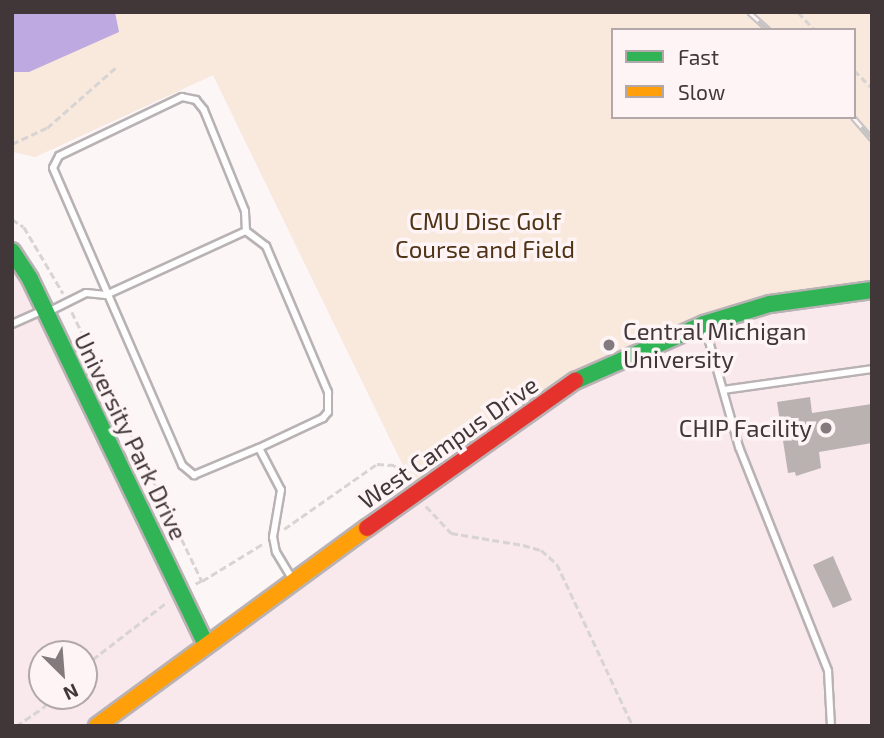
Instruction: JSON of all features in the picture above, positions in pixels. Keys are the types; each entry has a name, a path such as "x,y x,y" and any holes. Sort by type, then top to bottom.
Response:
{"street":[{"name":"University Park Drive","path":"12,251 46,311 205,643"},
{"name":"West Campus Drive","path":"97,726 205,643 568,385 651,344 704,324 770,304 872,290"}],"lane":[{"path":"183,97 196,100 204,110 245,211 246,231 266,246 328,391 328,412 323,418 194,475 182,465 53,168 59,156 183,97"},
{"path":"12,324 86,293 106,295 246,231"},
{"path":"704,324 743,459 828,671 831,726"},
{"path":"723,390 872,369"},
{"path":"259,448 281,490 273,537 276,552 293,580"}],"path":[{"path":"798,12 813,28"},
{"path":"12,144 47,128 115,68"},
{"path":"856,72 872,88"},
{"path":"12,219 24,227 68,302 202,582"},
{"path":"98,655 180,592 202,582 273,537 377,464 394,466 410,484"},
{"path":"424,504 451,533 541,550 556,564 633,726"},
{"path":"16,726 40,710"}],"shaded area":[{"name":"Central Michigan University","path":"12,12 872,12 872,726 12,726 12,251 205,642 416,492 213,75 35,157 12,152"},
{"path":"12,12 115,12 119,32 29,72 12,72"}],"green space":[{"name":"CMU Disc Golf Course and Field","path":"12,12 872,12 872,292 704,324 581,379 416,492 213,75 35,157 12,151"}],"building":[{"name":"CHIP Facility","path":"810,397 812,413 872,404 872,443 819,452 821,468 796,476 795,472 788,473 777,402"},
{"path":"833,556 852,600 833,608 813,565"}],"railway":[{"path":"749,12 767,28"},
{"path":"855,119 872,139"}],"traffic: fast":[{"path":"12,251 30,279 205,643"},
{"path":"575,381 704,324 770,304 872,290"}],"traffic: slow":[{"path":"97,726 367,528"}],"traffic: jam":[{"path":"367,528 575,381"}],"place":[{"name":"Central Michigan University","path":"609,345"},
{"name":"CHIP Facility","path":"826,428"}]}
